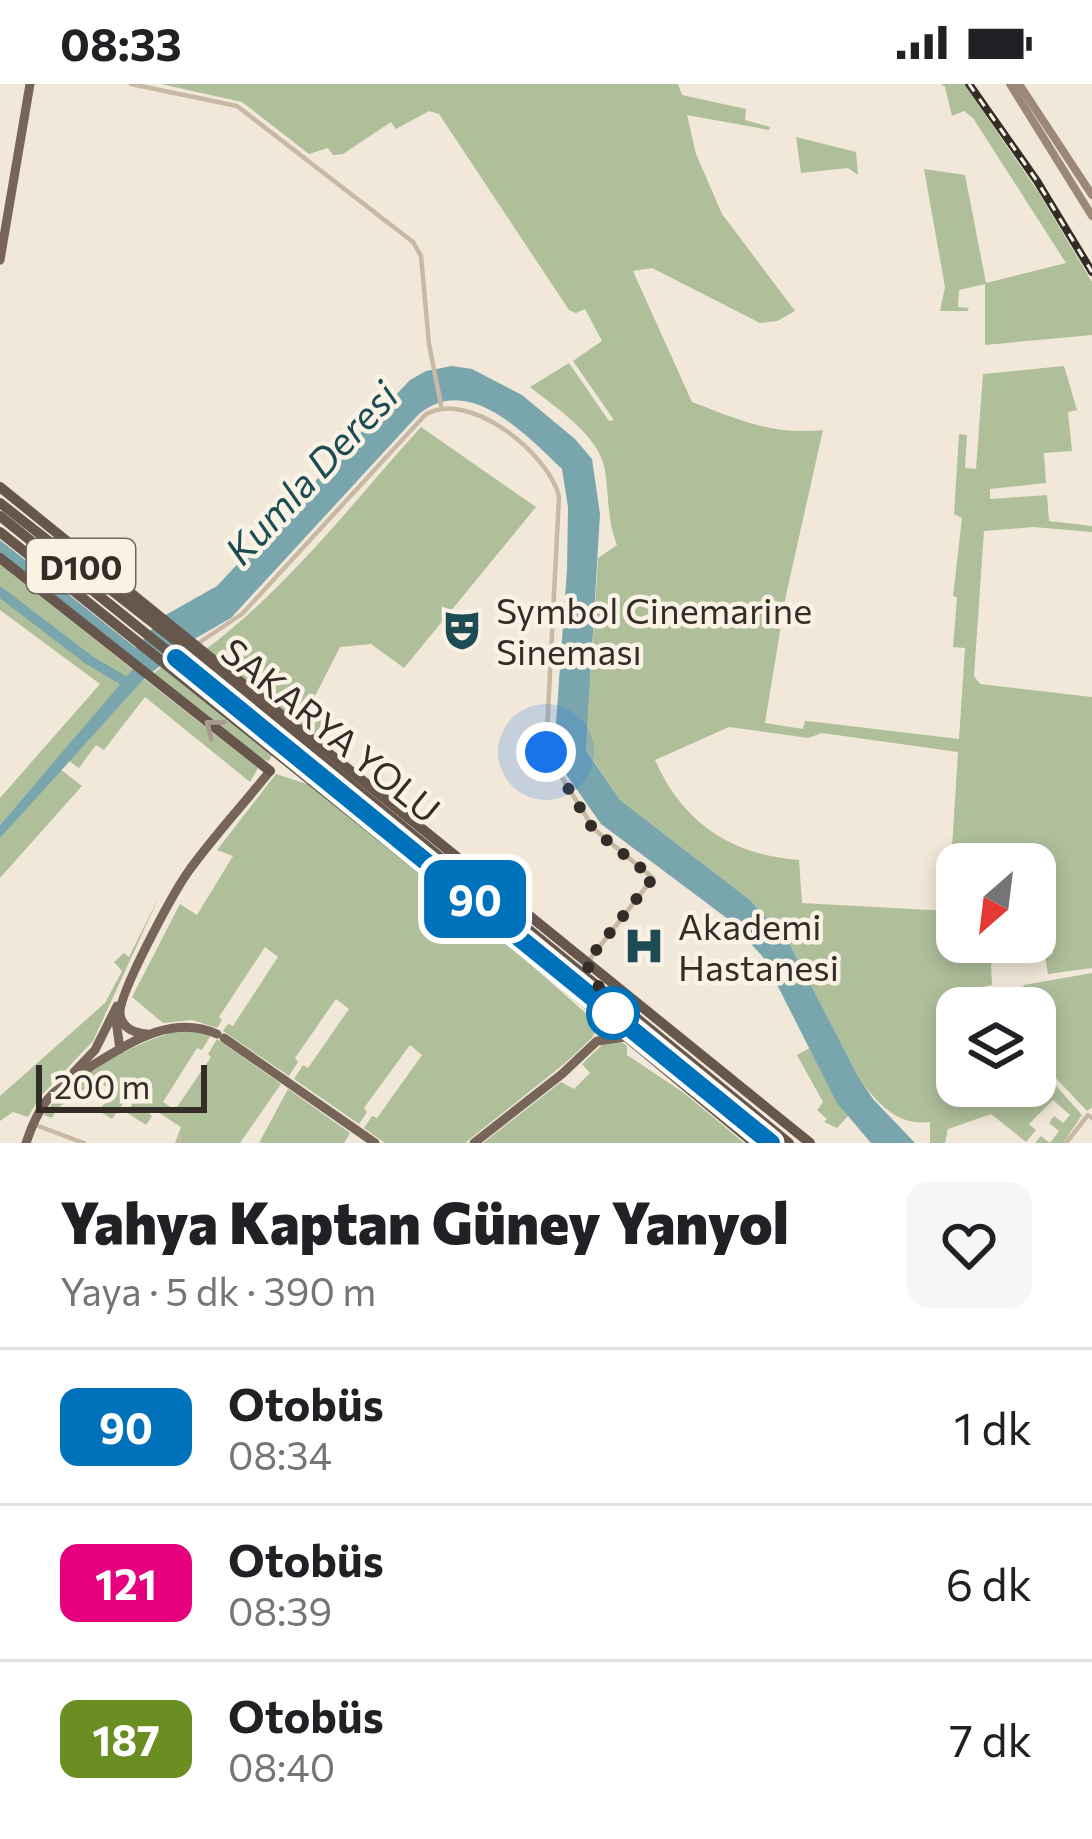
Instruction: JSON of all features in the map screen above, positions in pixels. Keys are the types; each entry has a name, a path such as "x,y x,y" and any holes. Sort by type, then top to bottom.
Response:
{"highway":[{"path":"0,488 79,550 151,627"},
{"name":"SAKARYA YOLU","path":"2,509 789,1143"},
{"name":"D100","path":"2,509 133,622 151,627"},
{"path":"0,532 61,580 133,622"},
{"path":"0,558 269,771"},
{"path":"61,580 151,627 183,651 810,1143"},
{"path":"183,651 275,755 269,771"},
{"name":"D100","path":"183,651 771,1143"},
{"path":"247,728 754,1143"},
{"path":"269,771 279,764 297,767"},
{"path":"670,1062 754,1143"}],"main road":[{"path":"0,260 29,84"},
{"path":"1010,84 1092,216"},
{"path":"1019,84 1092,195"},
{"path":"26,1143 33,1124 61,1085 95,1050 187,873 269,771"},
{"path":"123,1047 120,1011 128,986"},
{"path":"121,998 114,1023 123,1047"},
{"path":"120,1011 125,1026 147,1034"},
{"path":"596,1041 601,1016"},
{"path":"61,1085 147,1034 193,1025 221,1036 375,1143"},
{"path":"473,1143 560,1076 596,1041 625,1036"}],"street":[{"path":"131,84 237,106 413,242 421,256 441,406"},
{"path":"183,651 242,614 412,428 441,406 463,408 498,427 540,462 556,485 560,520 546,752 593,829 653,878 586,963"},
{"path":"1066,1143 1090,1116"},
{"path":"33,1124 84,1143"}],"green space":[{"path":"161,84 678,84 682,95 746,109 745,120 770,127 687,115 696,154 722,214 795,311 777,321 760,323 652,268 633,271 692,402 771,428 823,430 786,595 765,723 803,729 805,721 959,739 965,648 953,647 957,597 953,596 962,518 954,514 959,434 967,435 965,468 976,469 983,374 1064,366 1077,410 1068,412 1072,451 1044,453 1046,483 990,489 990,499 1047,495 1049,521 1092,526 1092,532 1033,527 984,531 974,676 980,684 1092,697 1092,968 1048,974 1046,963 1056,963 1056,843 952,843 958,752 822,733 808,738 729,727 655,760 680,802 712,832 752,851 799,860 802,903 936,910 936,963 992,963 992,985 936,987 936,1107 1046,1107 1029,1124 1036,1130 1026,1142 991,1114 948,1129 945,1143 930,1143 930,1122 907,1120 888,1110 858,1076 789,943 750,900 620,800 586,749 598,558 617,545 601,457 575,423 530,387 569,363 609,421 614,420 573,361 602,341 585,309 569,310 439,114 429,111 396,129 391,122 343,154 333,155 328,148 309,154 242,102"},
{"path":"941,84 964,84 1039,193 1092,282 1092,335 985,345 985,284 959,290 958,307 969,308 967,311 940,311 945,287 924,169 965,175 986,283 1066,263 973,118 964,111 952,116"},
{"path":"796,137 856,152 858,175 848,168 801,173"},
{"path":"421,427 536,507 404,668 371,644 340,647 311,704 314,715 326,723 315,737 206,649 292,572"},
{"path":"0,564 133,670 0,825 0,798 100,684 0,610"},
{"path":"162,667 272,755 269,761 151,675"},
{"path":"144,679 258,768 250,782 145,697 104,750 96,745 79,768 69,761"},
{"path":"60,769 82,786 0,878 0,838"},
{"path":"276,774 313,786 501,938 599,1025 564,1064 465,1143 385,1143 364,1128 372,1116 377,1118 422,1055 410,1045 364,1108 367,1112 359,1124 294,1079 303,1065 308,1068 349,1009 336,999 295,1058 298,1062 289,1076 223,1031 228,1024 233,1026 278,957 265,947 219,1017 217,1028 192,1020 163,1023 132,997 180,904 197,915 233,856 217,850"},
{"path":"160,895 93,1041 40,1097 28,1117 13,1112 0,1121 0,1096 105,1003 122,971 114,962 124,953 129,957"},
{"path":"1092,973 1092,1107 1087,1111 1056,1078 1056,987 1024,985"},
{"path":"184,1029 211,1035 202,1050 197,1048 163,1102 175,1110 211,1057 208,1054 217,1039 281,1084 240,1143 175,1143 181,1127 156,1111 149,1113 152,1116 146,1125 127,1113 132,1104 126,1099 112,1119 99,1111 113,1091 97,1081 56,1109 52,1118 44,1115 87,1074 148,1041"},
{"path":"620,1041 627,1046 627,1055 684,1093 744,1143 483,1143 561,1082 574,1089 590,1073 582,1064 605,1042"},
{"path":"810,1048 848,1116 837,1128 824,1122 827,1119 817,1110 823,1102 797,1055"},
{"path":"1056,1086 1082,1115 1063,1143 1050,1143 1059,1131 1049,1123 1054,1116 1063,1123 1070,1115 1056,1103"},
{"path":"288,1089 350,1133 344,1143 259,1143"}],"water":[{"path":"452,366 472,369 522,395 592,459 600,514 586,750 620,800 750,900 789,943 858,1076 915,1143 871,1143 837,1103 763,957 728,919 601,824 561,767 555,737 568,507 562,469 513,425 476,404 456,400 418,415 231,618 191,641 144,679 0,838 0,825 139,662 0,553 0,540 136,648 162,617 217,586 410,380"}],"waterway":[{"path":"0,592 89,660 128,683"}],"railway":[{"path":"969,84 1037,181 1092,272"}],"bus line":[{"name":"90","path":"176,658 771,1143"}],"place":[{"name":"Symbol Cinemarine Sineması","path":"462,630"},
{"name":"Akademi Hastanesi","path":"644,946"}],"route":[{"path":"546,752 593,829 653,878 586,963 613,1013"}],"water label":[{"name":"Kumla Deresi","path":"310,472"}]}
